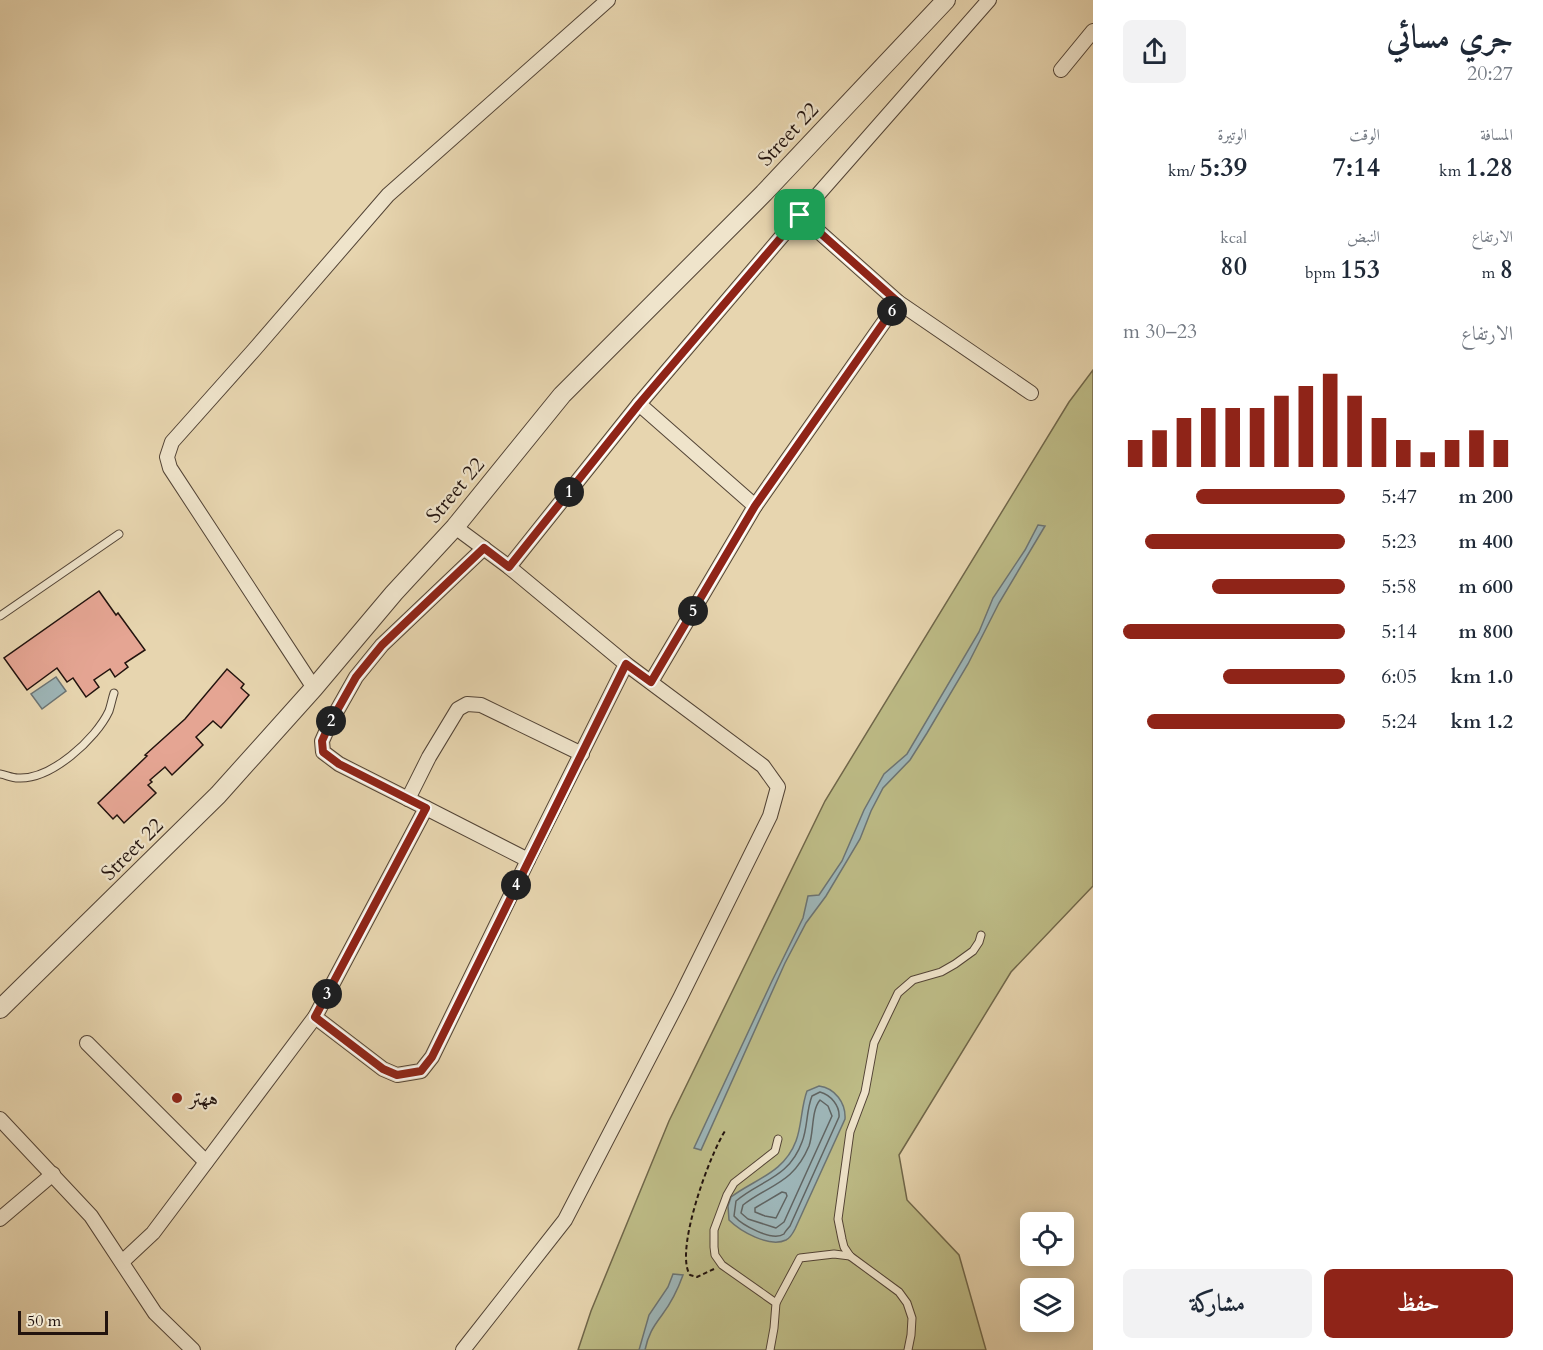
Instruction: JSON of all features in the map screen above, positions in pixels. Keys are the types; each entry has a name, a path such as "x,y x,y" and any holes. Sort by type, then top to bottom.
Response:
{"street":[{"path":"314,688 170,468 167,457 172,442 388,195 608,0"},
{"name":"Street 22","path":"0,1009 218,795 314,688 394,593 455,527 562,394 764,193 946,0"},
{"path":"509,567 639,404 800,215 989,0"},
{"path":"1061,70 1093,31"},
{"path":"800,215 898,302 1031,393"},
{"path":"651,682 755,506 898,302"},
{"path":"639,404 755,506"},
{"path":"455,527 509,567 626,664 763,766 778,786 770,816 680,998 565,1220 463,1350"},
{"path":"484,548 382,645 356,677 322,741 323,752 339,764 528,860"},
{"path":"315,1017 383,1069 397,1075 421,1071 432,1057 626,664"},
{"path":"408,800 429,757 458,709 467,704 481,705 582,754"},
{"path":"122,1262 153,1233 315,1017 426,808"},
{"path":"87,1043 206,1162"},
{"path":"0,1119 91,1216 154,1313 193,1350"},
{"path":"0,1219 53,1174"}],"lane":[{"path":"0,616 119,534"},
{"path":"0,774 19,778 36,775 60,765 87,741 100,725 110,710 114,693"},
{"path":"908,1350 912,1318 907,1303 899,1292 850,1256 844,1247 838,1219 850,1132 865,1092 874,1043 898,993 913,981 941,972 955,964 973,951 981,934"},
{"path":"776,1303 722,1265 715,1255 714,1230 720,1208 734,1183 775,1150 778,1139"},
{"path":"770,1350 776,1303 800,1258 834,1254 850,1256"}],"path":[{"path":"722,1265 696,1278 690,1275 687,1269 687,1242 693,1213 708,1169 725,1131"}],"shaded area":[{"path":"1093,370 1093,886 1011,972 899,1155 907,1200 959,1255 986,1350 578,1350 591,1311 669,1121 825,801 1069,402"}],"water":[{"path":"1038,525 1045,526 999,603 968,664 910,760 883,788 860,839 826,896 806,923 785,963 701,1150 694,1148 803,918 808,896 819,895 842,861 864,810 884,774 907,754 979,632 993,598 1025,550"},
{"path":"56,677 66,691 42,709 31,694"},
{"path":"819,1086 835,1093 844,1107 845,1119 791,1235 779,1242 755,1237 729,1220 728,1206 731,1197 784,1161 796,1141 807,1091"},
{"path":"673,1274 683,1275 677,1291 651,1331 645,1350 639,1350 649,1315 668,1287"}],"building":[{"path":"99,591 145,650 125,663 128,667 115,677 110,669 94,680 99,687 86,697 73,678 67,682 57,668 27,690 4,658"},
{"path":"227,669 244,684 241,688 249,695 221,728 213,721 196,737 203,745 172,775 165,767 150,780 152,782 148,785 156,793 124,823 117,815 113,819 98,803 147,756 145,755 185,719"}],"place":[{"name":"ههتر","path":"177,1098"}],"route":[{"path":"800,215 898,302 755,506 651,682 626,664 432,1057 421,1071 397,1075 383,1069 315,1017 426,808 339,764 323,752 322,741 330,723 356,677 382,645 484,548 509,567 639,404 800,215"}]}
